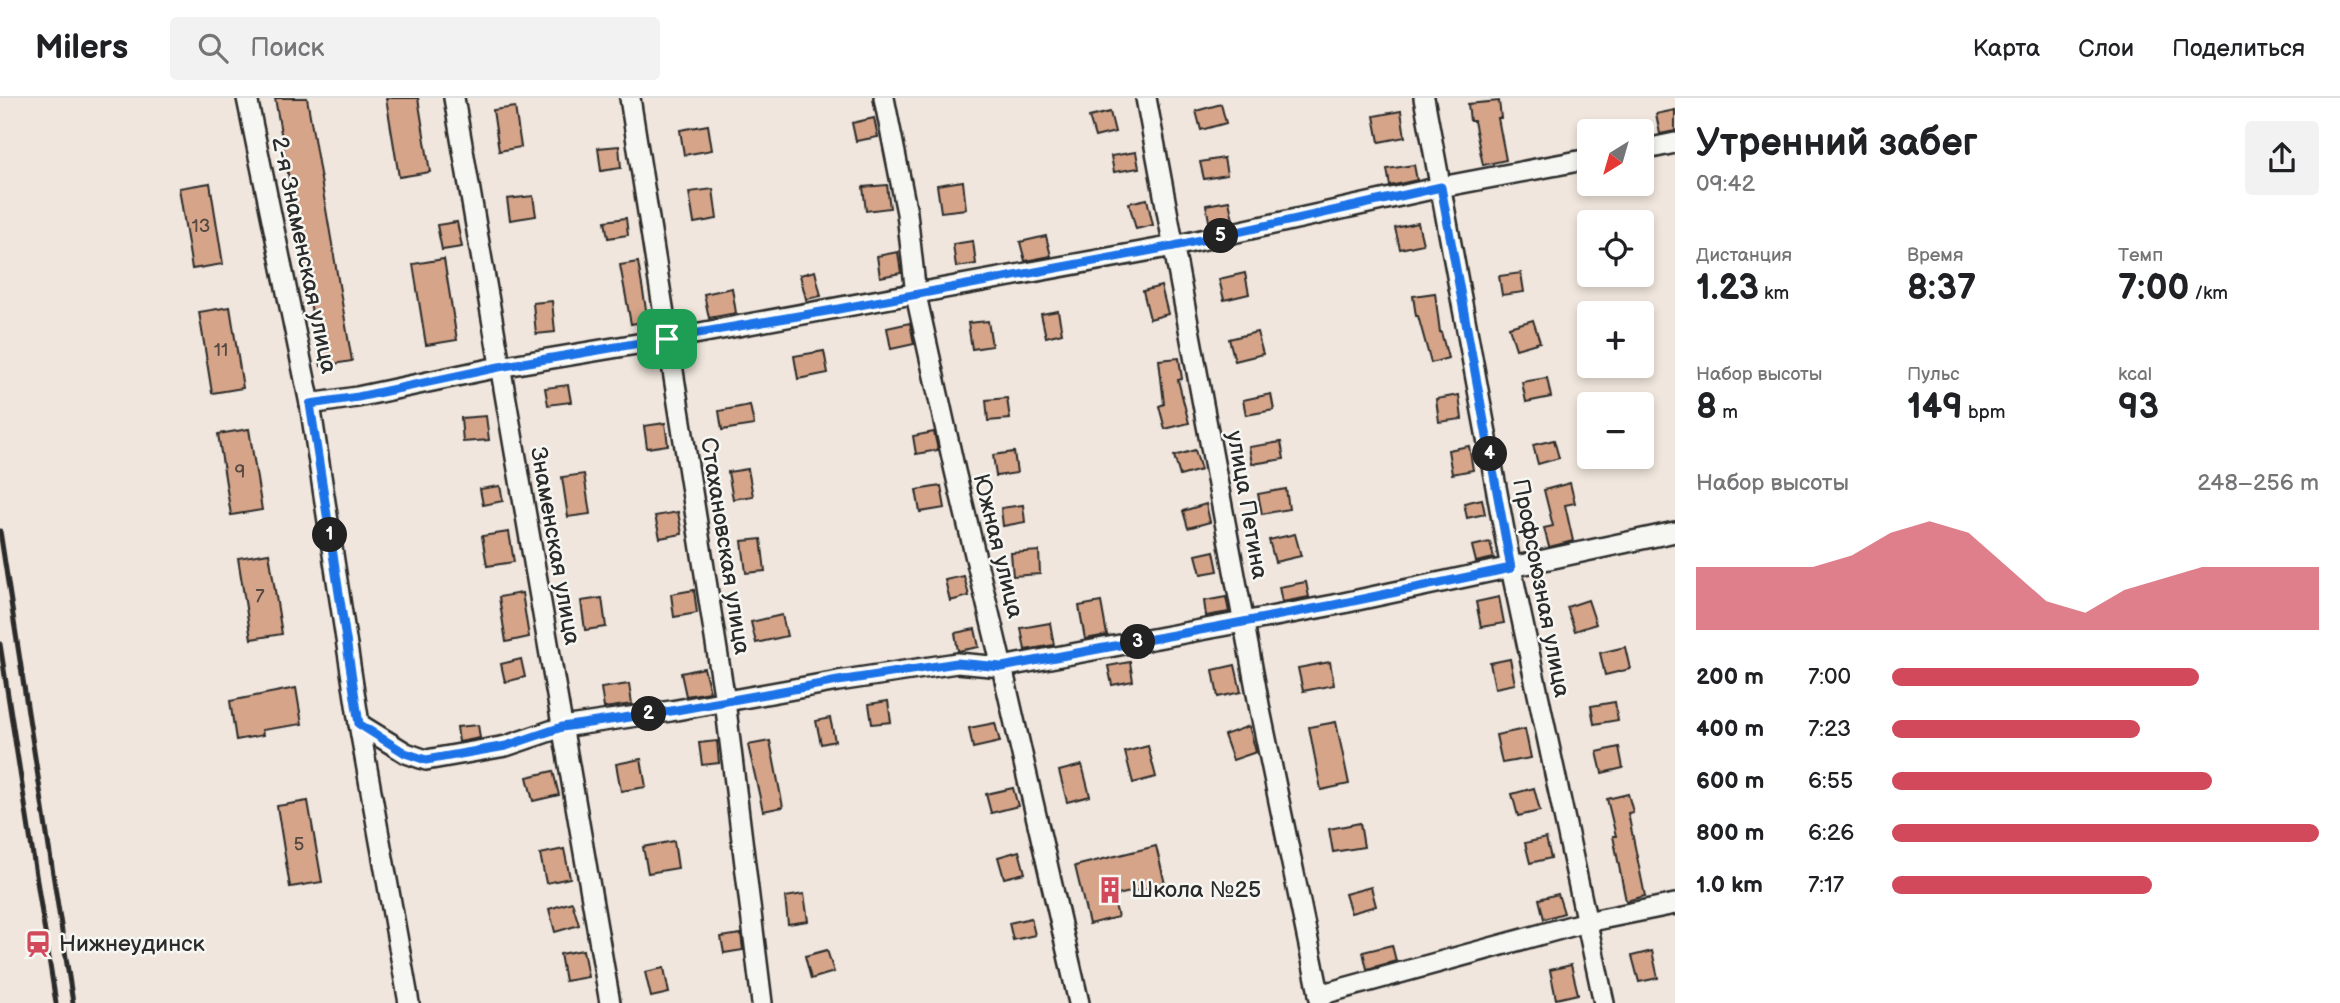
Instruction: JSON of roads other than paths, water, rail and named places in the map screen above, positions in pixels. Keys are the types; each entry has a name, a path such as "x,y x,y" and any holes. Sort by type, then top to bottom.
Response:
{"street":[{"name":"2-я Знаменская улица","path":"247,98 310,404 359,724 409,1003"},
{"name":"Знаменская улица","path":"454,98 610,1003"},
{"name":"Стахановская улица","path":"630,98 725,701 762,1003"},
{"name":"Южная улица","path":"884,98 907,213 916,295 1079,1003"},
{"name":"улица Петина","path":"1146,98 1244,621 1320,999"},
{"name":"Профсоюзная улица","path":"1424,98 1511,568 1604,1003"},
{"path":"1654,147 1675,143"},
{"path":"310,404 358,397 499,367 916,295 1174,246 1441,187 1577,161"},
{"path":"359,724 405,753 426,760 506,746 562,727 957,663 1002,667 1511,568 1675,532"},
{"path":"1320,999 1586,922 1675,904"}],"railway":[{"path":"0,531 73,1003"},
{"path":"0,644 56,1003"}],"place":[{"name":"Школа №25","path":"1110,890"},
{"name":"Нижнеудинск","path":"38,944"}]}
